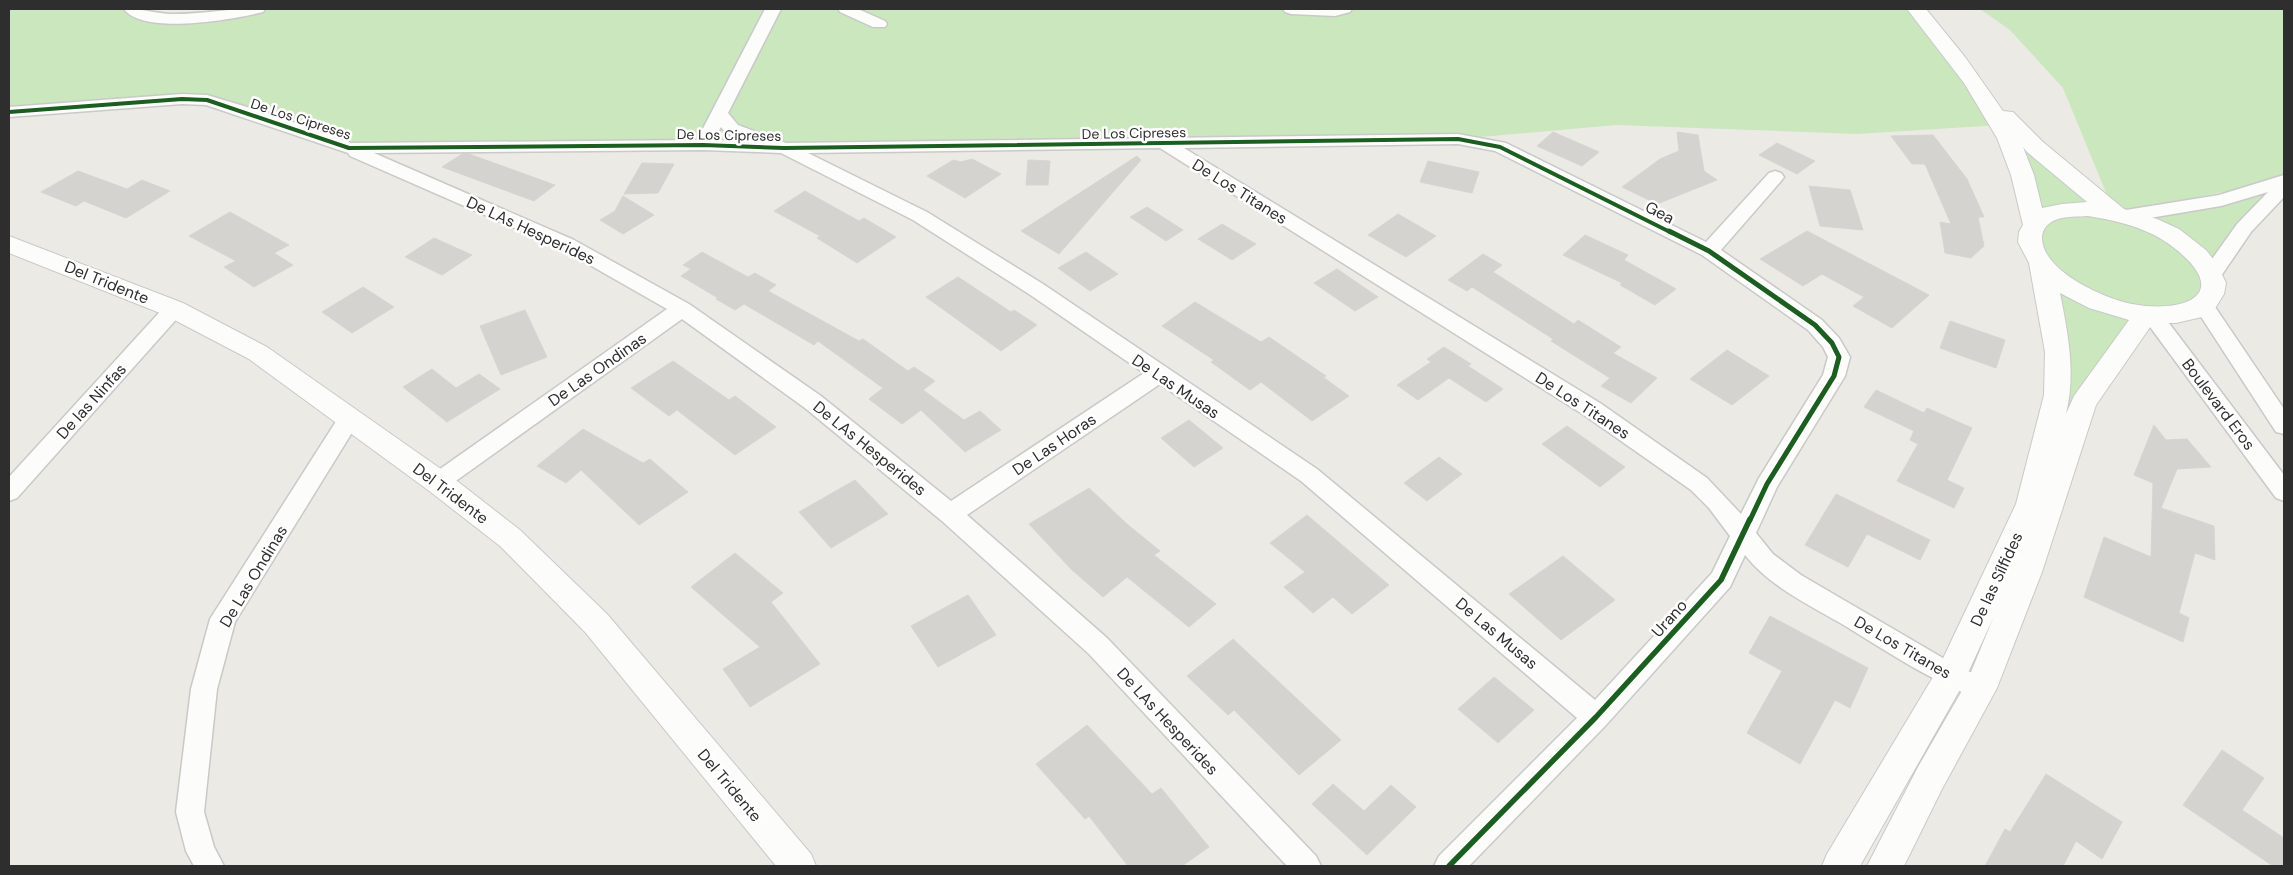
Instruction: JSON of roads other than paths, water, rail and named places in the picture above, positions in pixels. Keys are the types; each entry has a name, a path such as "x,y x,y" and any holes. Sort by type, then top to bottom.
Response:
{"main road":[{"path":"1916,9 1976,88 2035,147 2121,215"},
{"name":"De las Sílfides","path":"1840,866 1951,676 2030,504 2057,395 2058,352 2048,287 2041,264 2032,249 2030,236 2034,224 2027,188 2016,157 2001,125 1976,88"},
{"path":"2034,224 2046,215 2065,210 2088,209 2121,215 2155,227 2180,241 2200,257 2212,274 2214,286 2212,297 2204,306 2182,314 2149,315 2125,311 2085,296 2052,275 2041,264"},
{"name":"Del Tridente","path":"9,244 174,309 258,352 438,482 510,538 596,623 798,866"},
{"name":"De las Sílfides","path":"1885,866 1930,778 1981,688 2027,572 2083,403 2149,315"}],"street":[{"path":"132,9 135,12 155,17 184,18 210,18 257,9"},
{"path":"703,145 773,9"},
{"path":"846,9 879,24"},
{"path":"1292,9 1334,11 1344,9"},
{"name":"De Los Cipreses","path":"9,112 182,99 207,100 268,119 348,148 703,145 784,148 1458,139"},
{"name":"De Las Musas","path":"719,114 732,129 784,148 920,216 1036,290 1309,476 1596,717"},
{"name":"Gea","path":"1458,139 1500,147 1709,250 1815,325 1832,343"},
{"name":"De Los Titanes","path":"1165,144 1592,409 1666,459 1699,484 1717,502 1764,561 1792,582 1951,676 1981,688"},
{"name":"De LAs Hesperides","path":"348,148 567,244 682,309 813,402 950,514 1098,646 1306,866"},
{"path":"1709,250 1775,177"},
{"path":"2121,215 2221,200 2284,181"},
{"path":"2212,274 2234,239 2273,197 2284,188"},
{"path":"2204,306 2284,426"},
{"name":"De las Ninfas","path":"9,492 174,309"},
{"name":"De Las Ondinas","path":"438,482 682,309"},
{"name":"Boulevard Eros","path":"2149,315 2284,492"},
{"name":"Urano","path":"1449,866 1596,717 1721,580 1767,484 1834,376 1839,357 1832,343"},
{"name":"De Las Horas","path":"950,514 1159,374"},
{"name":"De Las Ondinas","path":"209,866 201,852 190,812 204,689 223,619 350,418"}]}
